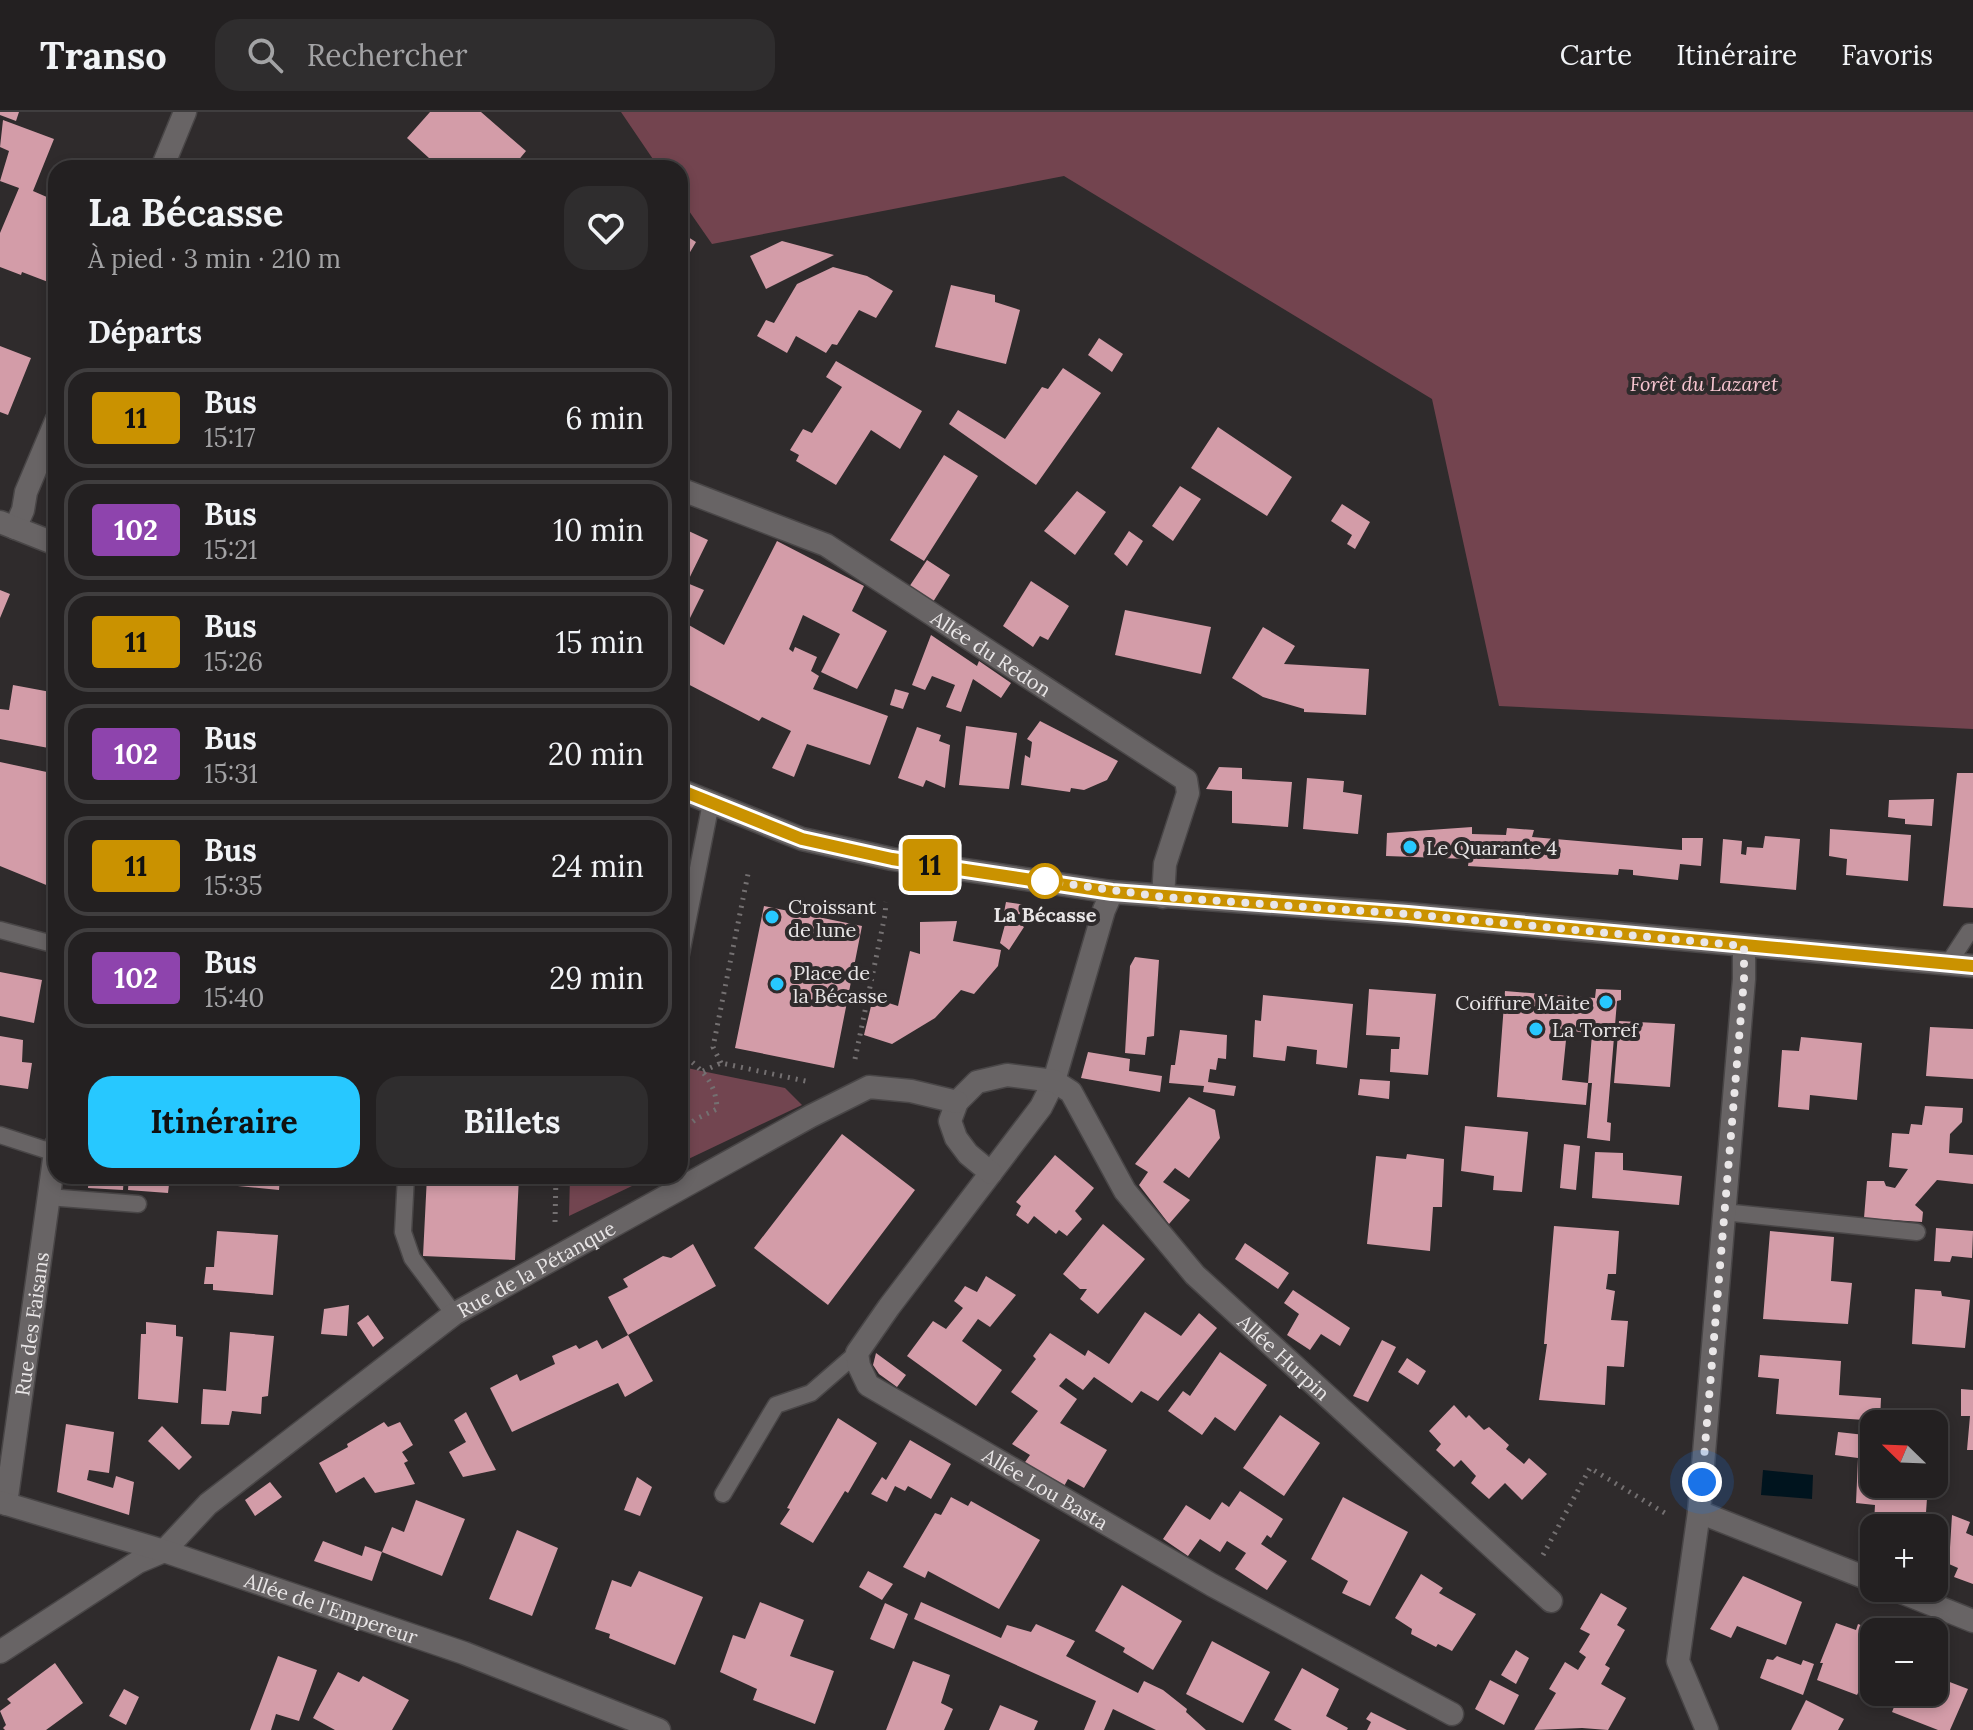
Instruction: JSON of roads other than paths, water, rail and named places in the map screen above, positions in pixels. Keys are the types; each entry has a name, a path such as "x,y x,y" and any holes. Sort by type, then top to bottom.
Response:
{"street":[{"path":"165,160 185,112"},
{"path":"48,440 26,492 23,510 7,525 48,541"},
{"name":"Allée du Redon","path":"688,492 826,545 1186,780 1188,793 1165,864 1163,897"},
{"path":"688,793 802,839 892,859 1112,892 1408,914 1973,966"},
{"path":"857,1353 1041,1107 1054,1081 1112,892"},
{"path":"1707,1730 1678,1661 1698,1522 1744,979 1744,946"},
{"path":"991,1173 968,1154 956,1138 950,1121 957,1102 977,1082 1007,1075 1054,1081"},
{"name":"Allée Hurpin","path":"1054,1081 1071,1092 1125,1191 1195,1275 1551,1601"},
{"name":"Rue de la Pétanque","path":"688,1181 848,1087 886,1087 957,1102"},
{"name":"Rue des Faisans","path":"3,1503 50,1184"},
{"name":"Rue de la Pétanque","path":"164,1551 208,1504 454,1314 683,1184"},
{"name":"Allée Lou Basta","path":"857,1353 868,1385 1212,1585 1452,1714"},
{"name":"Allée de l'Empereur","path":"3,1503 164,1551 464,1653 659,1730"},
{"path":"1698,1522 1860,1576"},
{"path":"0,1652 138,1562 164,1551"},
{"path":"1926,1602 1973,1621"}],"lane":[{"path":"688,919 711,803"},
{"path":"0,930 48,943"},
{"path":"1948,964 1969,932 1973,932"},
{"path":"0,1135 48,1147"},
{"path":"406,1184 403,1232 412,1258 454,1314"},
{"path":"48,1197 138,1204"},
{"path":"1723,1212 1917,1232"},
{"path":"723,1494 776,1405 811,1393 857,1353"}],"water":[{"path":"1763,1470 1813,1475 1812,1499 1761,1495"}],"place":[{"name":"Le Quarante 4","path":"1410,847"},
{"name":"La Bécasse","path":"1045,881"},
{"name":"Croissant de lune","path":"772,917"},
{"name":"Place de la Bécasse","path":"777,984"},
{"name":"Coiffure Maite","path":"1606,1002"},
{"name":"La Torref","path":"1536,1029"}],"park label":[{"name":"Forêt du Lazaret","path":"1704,383"}]}
